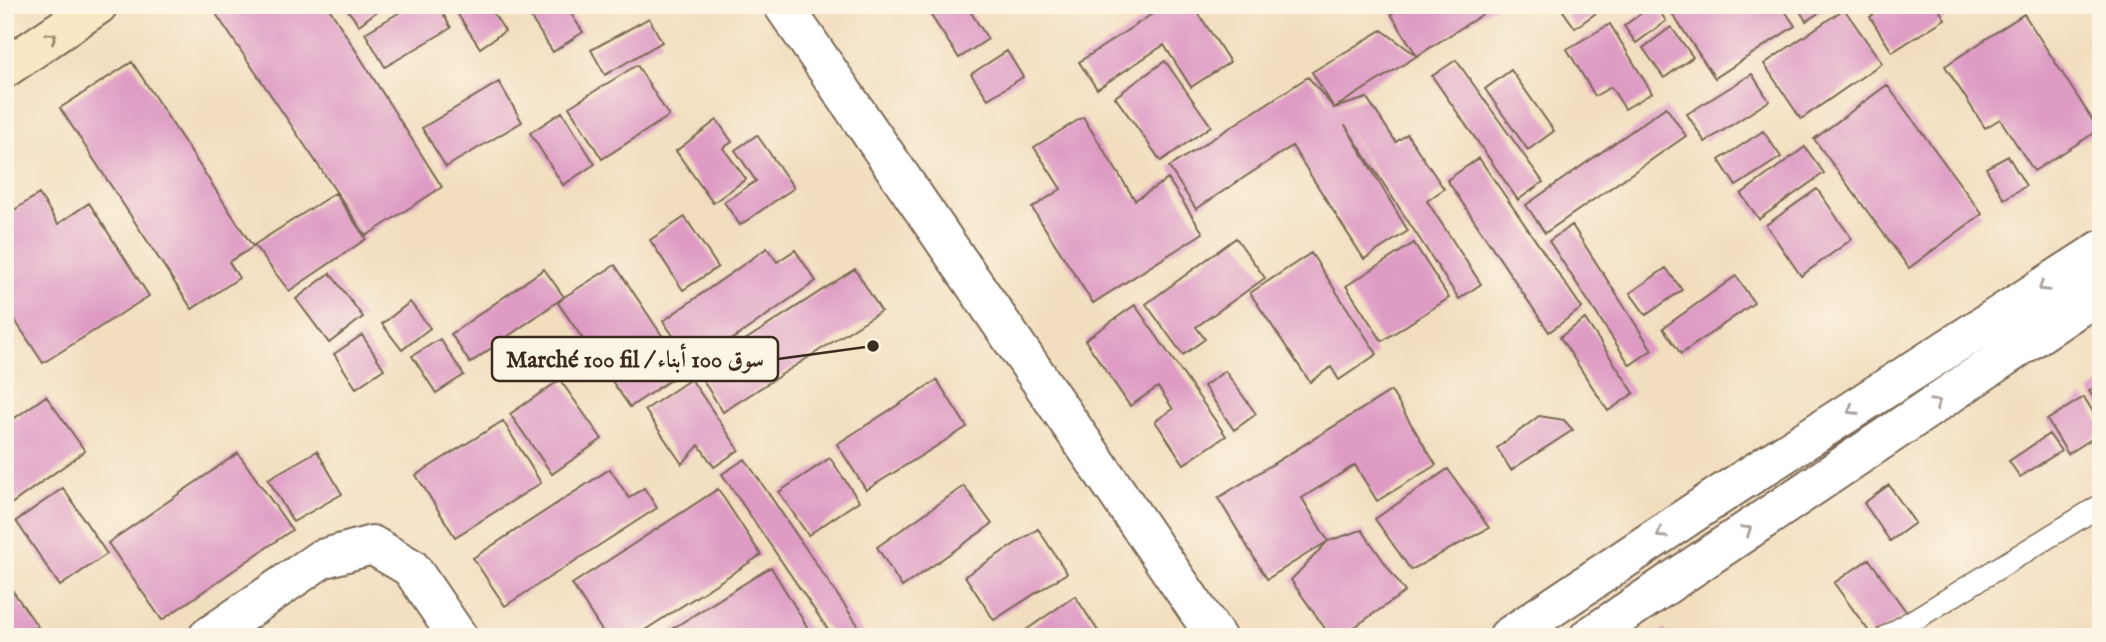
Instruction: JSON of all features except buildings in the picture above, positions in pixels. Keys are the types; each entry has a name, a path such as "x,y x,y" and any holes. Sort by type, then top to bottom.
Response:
{"main road":[{"path":"5,68 98,5"}],"street":[{"path":"783,5 1216,637"},
{"path":"1508,637 1720,495 2101,250"},
{"path":"1589,637 2101,292"},
{"path":"208,637 321,559 372,545 411,568 458,637"}],"lane":[{"path":"1886,637 2101,505"}],"place":[{"name":"Marché 100 fil / سوق 100 أبناء","path":"873,346"}]}
